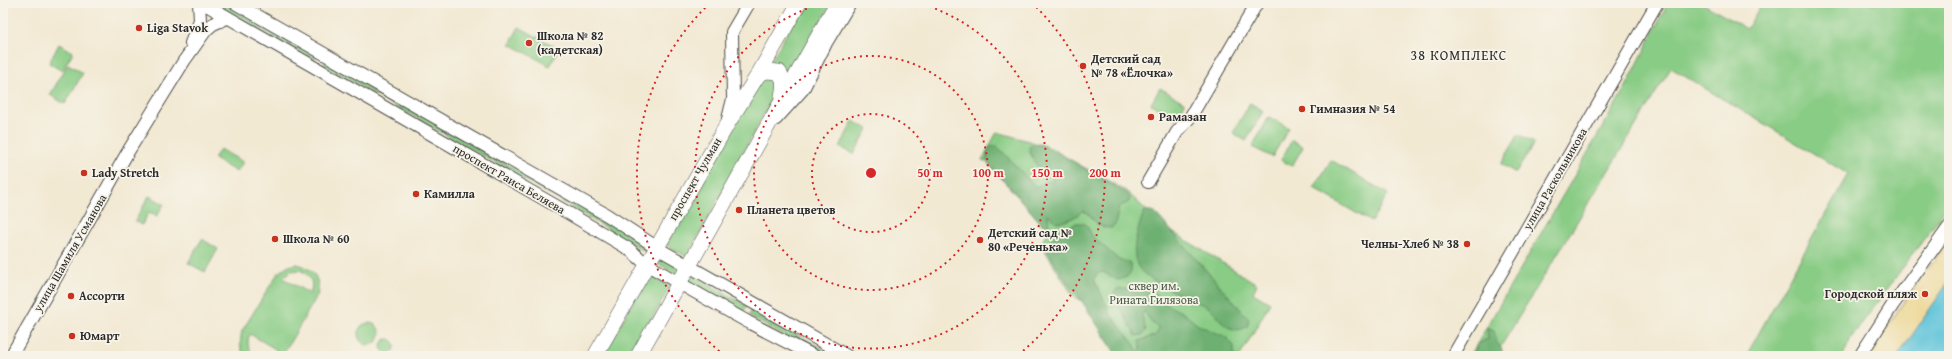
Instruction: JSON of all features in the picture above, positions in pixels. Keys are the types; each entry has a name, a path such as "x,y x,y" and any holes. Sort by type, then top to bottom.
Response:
{"main road":[{"name":"проспект Чулман","path":"595,356 656,246 799,3"},
{"path":"638,356 781,99 837,3"},
{"path":"758,75 766,71 779,72 783,78 784,86 781,99"}],"street":[{"path":"184,61 200,20 198,3"},
{"name":"проспект Раиса Беляева","path":"202,3 570,214 629,249 646,264 748,322 814,356"},
{"path":"728,122 733,99 732,32 749,3"},
{"path":"763,133 803,90 826,43 850,3"},
{"path":"1148,182 1177,132 1191,116 1257,3"},
{"name":"улица Раскольникова","path":"1453,356 1657,3"},
{"name":"проспект Раиса Беляева","path":"237,4 607,215 688,266 847,356"},
{"name":"улица Шамиля Усманова","path":"11,356 129,150 184,61 206,30 213,24 227,18"},
{"path":"308,64 316,65 321,62 322,57 317,50"},
{"path":"1860,356 1892,306 1949,227"},
{"path":"748,322 747,312 753,306 760,306"}],"green space":[{"path":"213,3 226,3 315,55 316,58 314,60"},
{"path":"804,3 832,3 789,77 768,66"},
{"path":"1668,3 1702,3 1747,29 1762,3 1949,3 1949,205 1851,338 1843,356 1792,356 1785,353 1782,356 1746,356 1848,174 1671,68 1495,356 1470,356 1628,83"},
{"path":"519,27 559,49 550,66 510,44"},
{"path":"59,44 73,52 62,71 49,63"},
{"path":"326,60 649,246 646,252 548,193 323,65"},
{"path":"68,64 83,73 65,104 50,95"},
{"path":"774,75 778,88 687,257 666,245 760,79"},
{"path":"1160,88 1185,103 1176,119 1151,104"},
{"path":"1250,103 1263,111 1246,141 1233,133"},
{"path":"1269,117 1289,128 1272,157 1252,147"},
{"path":"853,121 868,129 854,154 840,147"},
{"name":"сквер им. Рината Гилязова","path":"997,132 1046,146 1126,191 1163,226 1257,284 1253,293 1270,303 1240,356 1119,356 1086,303 1073,296 1041,244 1048,231 987,162 982,160"},
{"path":"1519,134 1534,143 1516,173 1501,164"},
{"path":"1292,140 1303,147 1292,166 1281,160"},
{"path":"1034,144 1051,148 1130,197 1129,202 1119,207 1115,225 1111,228 1100,226 1083,211 1073,218 1062,222 1056,222 1048,214 1049,227 1046,228 987,162 987,151 992,146 997,146 1035,186 1038,186 1046,181 1052,182 1053,179 1041,171 1032,157 1029,147"},
{"path":"220,149 243,162 237,172 214,159"},
{"path":"1331,160 1388,194 1371,222 1314,188"},
{"path":"149,196 164,204 157,216 149,212 142,225 135,221"},
{"path":"1153,211 1159,217 1249,319 1247,327 1238,330 1229,328 1208,307 1151,279 1139,268 1136,261 1135,247 1139,226 1144,212"},
{"path":"1076,223 1083,223 1087,226 1093,237 1119,260 1129,262 1131,266 1130,274 1125,278 1118,280 1103,272 1098,273 1094,279 1111,315 1134,344 1138,352 1141,349 1139,341 1156,335 1159,328 1152,323 1144,311 1142,315 1146,331 1142,335 1136,336 1117,302 1114,293 1118,288 1132,290 1148,288 1169,306 1183,313 1198,325 1226,337 1234,346 1234,356 1117,356 1078,295 1070,286 1048,252 1053,237"},
{"path":"202,239 218,249 205,272 188,263"},
{"path":"658,255 680,268 676,274 655,262"},
{"path":"297,264 308,268 312,272 317,280 317,296 282,356 270,356 277,350 250,334 248,346 256,356 245,356 240,344 242,331 278,273 287,266","holes":["300,270 304,272 311,280 312,286 310,294 283,278 291,271"]},
{"path":"648,273 670,286 632,356 604,356"},
{"path":"692,275 747,306 743,312 688,281"},
{"path":"751,311 755,311 835,356 819,356 751,317 749,315"},
{"path":"369,323 377,326 380,334 377,342 369,345 361,342 358,334 361,326"},
{"path":"1487,328 1494,331 1496,341 1504,356 1472,356 1479,343 1488,339"},
{"path":"385,339 391,339 395,343 395,349 391,353 385,353 381,349 381,343"}],"sand":[{"name":"Городской пляж","path":"1949,240 1949,281 1898,356 1869,356 1901,306"}],"water":[{"path":"1949,281 1949,356 1898,356"}],"place":[{"name":"Liga Stavok","path":"139,28"},
{"name":"Школа № 82 (кадетская)","path":"529,43"},
{"name":"Детский сад № 78 «Ёлочка»","path":"1083,66"},
{"name":"Гимназия № 54","path":"1302,109"},
{"name":"Рамазан","path":"1151,117"},
{"name":"Lady Stretch","path":"84,173"},
{"name":"Камилла","path":"416,194"},
{"name":"Планета цветов","path":"739,210"},
{"name":"Школа № 60","path":"275,239"},
{"name":"Детский сад № 80 «Реченька»","path":"980,240"},
{"name":"Челны-Хлеб № 38","path":"1467,244"},
{"name":"Городской пляж","path":"1925,294"},
{"name":"Ассорти","path":"71,296"},
{"name":"Юмарт","path":"72,336"}],"district":[{"name":"38 КОМПЛЕКС","path":"1459,55"}]}
